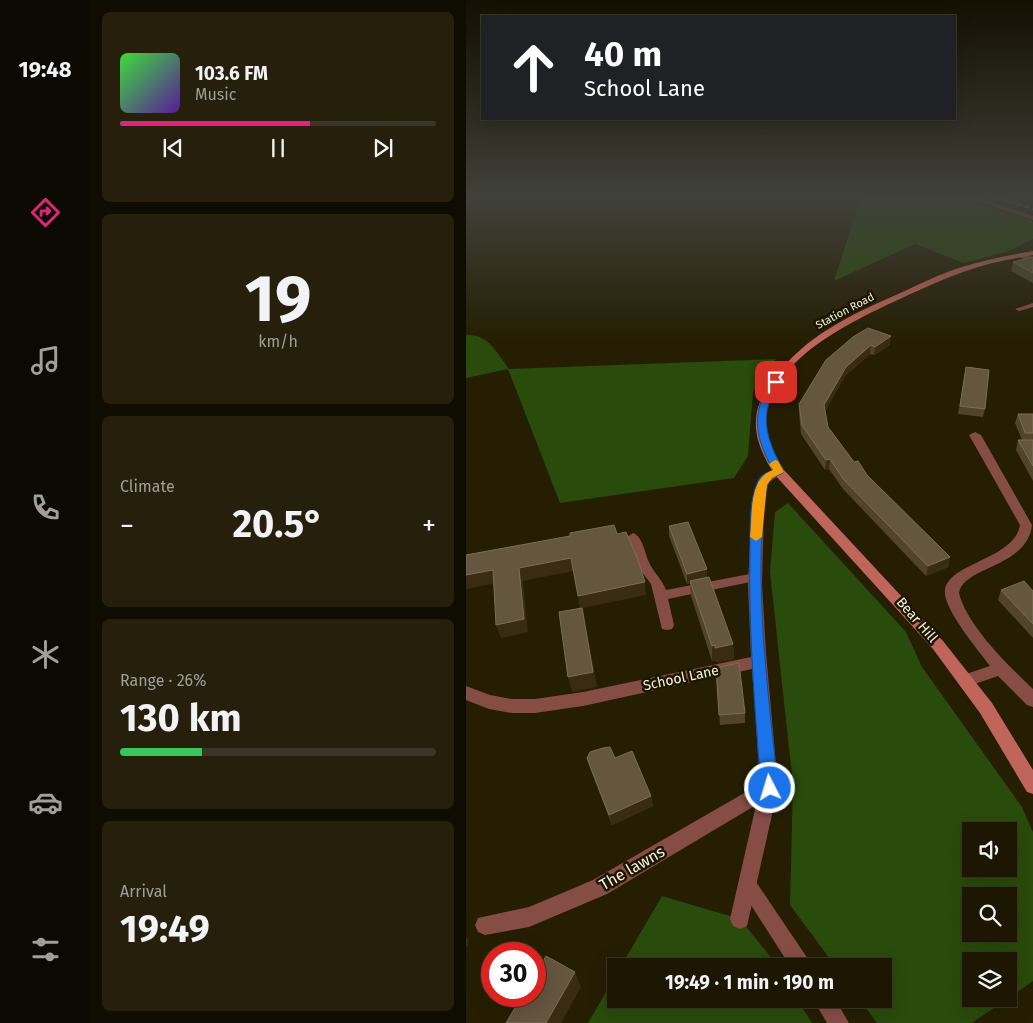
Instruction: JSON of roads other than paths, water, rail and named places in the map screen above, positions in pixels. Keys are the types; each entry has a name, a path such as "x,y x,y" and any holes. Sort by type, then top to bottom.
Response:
{"street":[{"name":"Station Road","path":"779,472 768,452 761,426 763,407 770,390 781,373 812,342 851,318 948,275 992,261 1033,253"},
{"path":"1022,255 1033,260"},
{"path":"975,435 1026,525 1026,530 1023,540 1014,548 965,574 954,586 952,593 954,602 1000,668 1023,688 1033,700"},
{"path":"740,919 770,788 759,661 756,536 760,490 764,480 779,472"},
{"name":"Bear Hill","path":"779,472 899,600 966,681 1008,743 1033,786"},
{"name":"School Lane","path":"466,693 489,702 512,706 535,706 583,699 759,661"},
{"path":"966,681 1000,668"},
{"name":"The lawns","path":"485,925 529,917 600,887 770,788"}],"lane":[{"path":"1019,310 1033,305"},
{"path":"633,537 645,568 657,583 667,625"},
{"path":"661,596 756,577"},
{"path":"748,885 796,958"},
{"path":"829,1008 839,1023"}]}
